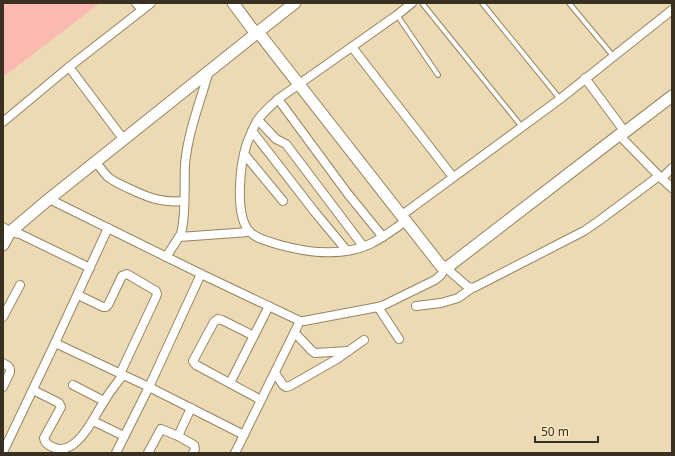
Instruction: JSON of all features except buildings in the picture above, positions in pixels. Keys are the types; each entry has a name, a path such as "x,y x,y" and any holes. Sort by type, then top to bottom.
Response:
{"street":[{"path":"136,3 142,10"},
{"path":"3,122 69,67 152,3"},
{"path":"233,3 299,84 441,266 445,267 468,287 472,288"},
{"path":"3,245 6,229 50,199 295,3"},
{"path":"412,3 278,99 258,120 252,131 244,155 240,192 241,212 245,225 252,235 290,248 323,252 347,251 363,246 382,237 453,177 522,128 672,10"},
{"path":"352,47 453,177"},
{"path":"69,67 124,140"},
{"path":"166,257 181,234 183,225 186,164 189,140 194,118 210,71"},
{"path":"585,78 622,134 660,177 672,188"},
{"path":"50,199 166,257 300,321 312,320 378,307 435,280 441,275 445,267 449,266 672,96"},
{"path":"278,99 348,194 382,237"},
{"path":"258,120 276,139 286,144 363,246"},
{"path":"252,131 347,251"},
{"path":"244,155 282,201"},
{"path":"96,162 103,172 112,180 147,197 167,202 184,201"},
{"path":"416,306 441,304 458,298 472,288 475,288 584,231 672,168"},
{"path":"3,452 78,295 108,228"},
{"path":"6,229 20,234 90,268"},
{"path":"179,237 249,232"},
{"path":"33,390 61,404 61,407 44,438 44,442 58,450 62,450 68,449 79,442 87,432 104,400 122,374 157,294 154,289 127,274 122,276 106,307 103,308 78,295"},
{"path":"116,453 149,387 201,274"},
{"path":"3,318 20,285"},
{"path":"230,383 270,306"},
{"path":"378,307 399,339"},
{"path":"254,336 218,319 214,322 193,361 196,365 261,400"},
{"path":"235,453 300,321"},
{"path":"295,333 315,353 349,351"},
{"path":"275,373 283,385 286,387 290,386 338,359 364,340"},
{"path":"55,343 149,387 244,435"},
{"path":"3,363 8,366 10,372 3,387"},
{"path":"73,385 104,400"},
{"path":"178,436 191,408"},
{"path":"93,422 124,436"},
{"path":"148,453 161,429 194,444 195,449 193,453"}],"lane":[{"path":"422,3 522,128"},
{"path":"482,3 560,99"},
{"path":"569,3 613,56"},
{"path":"397,15 438,75"}],"shaded area":[{"path":"3,3 100,3 3,77"}]}
